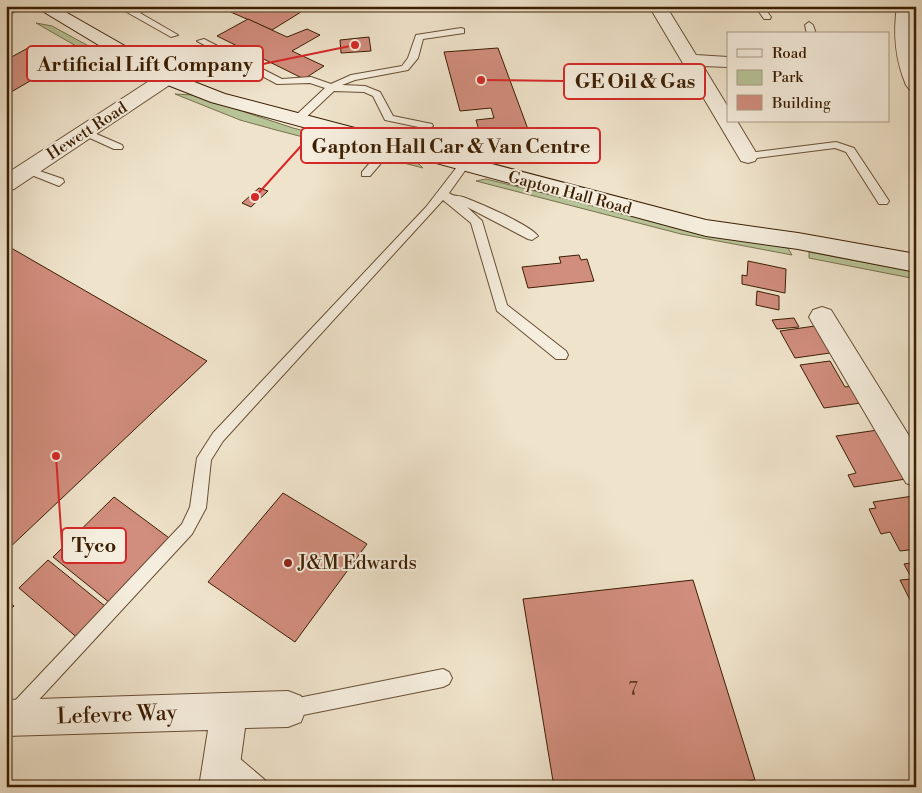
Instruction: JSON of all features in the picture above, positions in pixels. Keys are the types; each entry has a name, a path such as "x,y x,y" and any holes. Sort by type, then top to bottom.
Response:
{"street":[{"name":"Gapton Hall Road","path":"42,6 167,78 218,98 706,228 798,241 916,263"},
{"path":"657,6 727,121"},
{"path":"906,6 903,23 903,45 912,78"},
{"path":"690,60 727,62"},
{"path":"890,72 912,78"},
{"name":"Hewett Road","path":"6,184 167,78"},
{"path":"727,122 748,156"},
{"path":"822,317 916,474"},
{"name":"Lefevre Way","path":"8,718 288,709"},
{"path":"220,772 229,711"}],"lane":[{"path":"6,13 21,6"},
{"path":"120,6 174,35"},
{"path":"133,13 148,6"},
{"path":"759,6 767,18"},
{"path":"297,120 333,88 347,79 404,68 414,56 419,37 461,31"},
{"path":"200,41 280,82 311,80 333,88 364,89 377,94 389,118 428,126"},
{"path":"85,132 118,147"},
{"path":"366,174 391,145"},
{"path":"748,156 836,145 844,146 850,150 883,201"},
{"path":"8,718 187,529 198,508 204,458 218,436 430,210 464,165"},
{"path":"28,170 58,182"},
{"path":"442,194 488,212 532,236"},
{"path":"442,194 476,221 501,308 561,355"},
{"path":"288,709 443,678"},
{"path":"220,772 258,787"}],"green space":[{"path":"36,23 52,26 127,67 131,71 132,78"},
{"path":"175,94 193,95 293,128 392,154 419,164 423,168 240,120"},
{"path":"486,179 673,225 788,248 792,255 681,234 476,181"},
{"path":"809,252 916,272 916,279 809,258"}],"building":[{"path":"233,6 287,6 301,12 272,30 226,10"},
{"path":"248,19 287,37 307,29 320,35 292,51 324,66 304,79 217,36"},
{"path":"369,37 371,51 341,53 340,40"},
{"path":"28,48 61,63 6,95 6,60"},
{"path":"498,48 529,132 481,137 476,120 494,118 491,108 460,111 444,52"},
{"path":"259,188 268,191 251,207 242,203"},
{"path":"6,245 207,361 6,551"},
{"path":"579,255 581,260 587,259 594,281 528,288 522,267 561,263 559,257"},
{"path":"748,261 786,269 785,293 742,284 742,275 747,276"},
{"path":"757,291 779,296 779,310 756,305"},
{"path":"794,318 799,327 777,329 772,320"},
{"path":"815,326 830,353 795,358 780,331"},
{"path":"830,361 845,387 851,386 861,403 824,408 800,365"},
{"path":"878,430 906,479 854,487 848,475 856,473 836,436"},
{"name":"J&M Edwards","path":"283,493 367,544 295,642 208,582"},
{"path":"913,496 916,501 916,549 900,551 890,532 881,534 869,509 876,508 873,502"},
{"path":"114,497 180,546 120,611 53,557"},
{"path":"48,560 116,615 87,646 19,588"},
{"path":"916,562 916,599 910,600 900,580 912,579 904,564"},
{"path":"693,580 755,780 704,787 554,787 523,599"},
{"path":"6,599 14,606 6,614"}],"place":[{"name":"Artificial Lift Company","path":"355,45"},
{"name":"GE Oil & Gas","path":"481,80"},
{"name":"Gapton Hall Car & Van Centre","path":"255,197"},
{"name":"Tyco","path":"56,456"},
{"name":"J&M Edwards","path":"288,563"}]}
